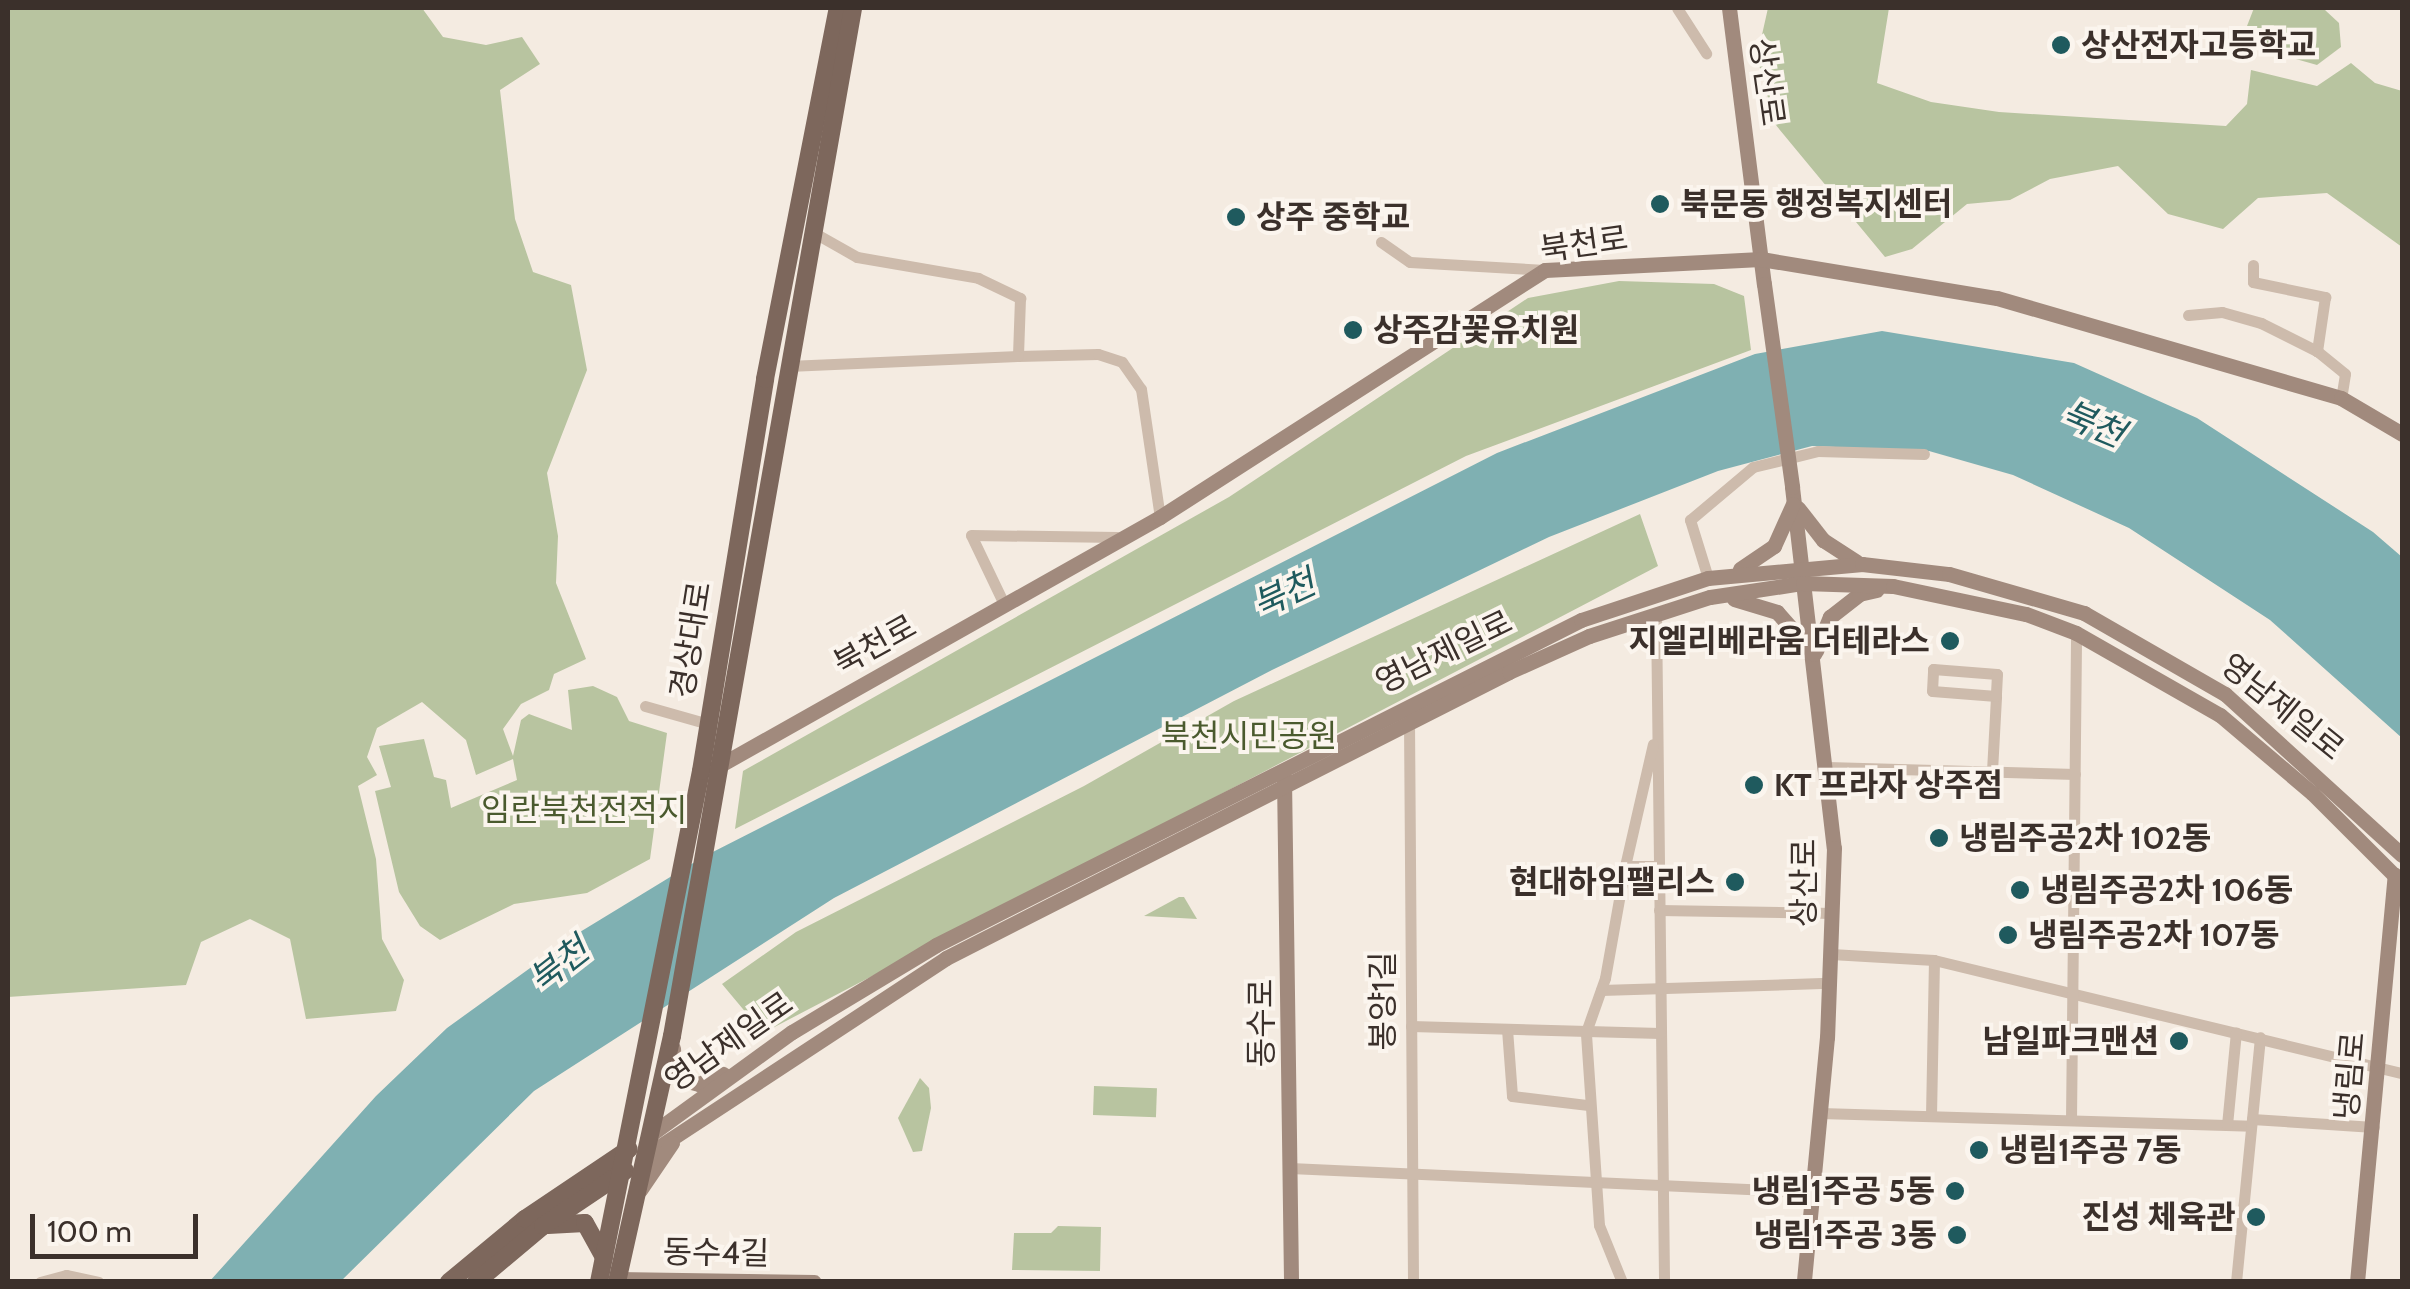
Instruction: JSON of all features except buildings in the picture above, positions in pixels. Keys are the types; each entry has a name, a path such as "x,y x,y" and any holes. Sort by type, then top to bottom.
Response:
{"main road":[{"name":"경상대로","path":"636,1153 650,1135 672,1036 712,801 708,724 765,379 838,8"},
{"name":"경상대로","path":"611,1281 636,1198 642,1077 693,816 709,770 853,8"},
{"name":"영남제일로","path":"476,1282 542,1226 622,1172 636,1153"},
{"name":"영남제일로","path":"448,1282 568,1189 636,1153"},
{"path":"604,1257 622,1172"},
{"path":"542,1226 585,1223 604,1257 611,1281"}],"street":[{"path":"1676,8 1706,53"},
{"name":"상산로","path":"1733,12 1827,767 1833,913 1804,1282"},
{"path":"812,231 856,257 978,278 1020,298 1018,356"},
{"path":"1380,242 1410,262 1545,270"},
{"name":"북천로","path":"709,770 1118,537 1160,517 1545,270 1761,259 2007,300 2341,398 2402,434"},
{"path":"2253,265 2252,282 2325,298 2318,351"},
{"path":"2188,314 2222,312 2262,323 2318,351 2344,374 2341,398"},
{"path":"786,366 1098,354 1122,362 1141,389 1160,517"},
{"path":"1708,578 1690,520 1753,468 1818,451 1924,454"},
{"path":"1793,494 1823,540 1862,564"},
{"path":"1729,574 1774,546 1793,494"},
{"path":"1004,604 970,536 1118,537"},
{"name":"영남제일로","path":"636,1153 684,1129 946,958 1408,720 1590,636 1656,613 1802,575 1862,564 2013,589 2084,613 2170,657 2273,734 2402,856"},
{"name":"영남제일로","path":"650,1135 741,1067 936,944 1283,764 1581,620 1729,574 1802,575 1893,586 2026,614 2076,633 2220,715 2399,879"},
{"path":"1710,597 1764,604 1814,654 1830,617 1842,604 1893,586"},
{"path":"1656,613 1664,1282"},
{"path":"2071,1120 2076,633"},
{"path":"1992,772 1996,696 1997,674 1933,669 1932,691 1996,696"},
{"path":"644,706 708,724"},
{"name":"봉양1길","path":"1408,720 1413,1282"},
{"path":"1622,1282 1600,1225 1593,1182 1586,1032 1601,990 1657,727"},
{"name":"동수로","path":"1283,764 1291,1282"},
{"path":"1827,767 2074,774"},
{"path":"1625,866 1658,866"},
{"name":"냉림로","path":"2357,1282 2399,879"},
{"path":"1658,910 1833,913"},
{"path":"1831,954 1934,960 2402,1073"},
{"path":"1931,1116 1934,960"},
{"path":"1601,990 1659,990 1769,980 1829,983"},
{"path":"1411,1026 1660,1034"},
{"path":"1508,1029 1512,1096 1588,1105"},
{"path":"2227,1125 2236,1032"},
{"path":"672,1036 674,1068 684,1080 699,1084 741,1067"},
{"path":"2236,1282 2260,1037"},
{"path":"1820,1113 2374,1126"},
{"path":"636,1198 684,1129"},
{"path":"1290,1168 1811,1192"},
{"path":"40,1282 66,1275 98,1282"},
{"name":"동수4길","path":"611,1281 814,1282"}],"green space":[{"name":"임란북천전적지","path":"8,8 422,8 443,37 486,45 522,37 540,64 500,90 515,219 533,272 571,285 587,370 547,473 558,536 556,583 586,659 554,674 549,690 521,704 503,729 513,756 521,720 529,714 572,730 568,690 593,686 617,697 629,721 667,733 650,859 587,893 514,904 440,940 420,926 399,892 375,791 391,787 379,746 424,739 434,777 446,780 451,808 517,780 513,759 476,775 466,740 422,702 377,728 367,757 377,775 358,786 376,859 382,939 404,980 396,1011 306,1019 290,939 250,919 201,942 186,985 8,997"},
{"path":"1768,8 1889,8 1877,83 1931,102 1999,112 2226,126 2247,104 2251,70 2317,86 2351,63 2375,83 2402,91 2402,247 2327,193 2258,198 2223,229 2168,214 2118,166 2050,179 2010,200 1967,204 1912,249 1885,257 1775,124 1757,57"},
{"path":"2254,8 2325,10 2339,23 2341,47 2317,65 2260,49 2247,26"},
{"name":"북천시민공원","path":"1619,281 1714,284 1744,296 1751,350 1466,456 735,829 743,771 1229,497 1528,298"},
{"name":"북천시민공원","path":"1640,514 1658,566 763,1033 722,984 796,932 1084,786 1234,701"},
{"path":"1179,897 1184,897 1197,919 1144,916"},
{"path":"920,1078 929,1088 931,1108 922,1151 913,1152 898,1118"},
{"path":"1094,1086 1157,1088 1156,1117 1093,1115"},
{"path":"1058,1226 1101,1227 1100,1271 1012,1270 1014,1233 1051,1233"}],"water":[{"name":"북천","path":"1882,331 2074,363 2197,418 2373,532 2402,557 2402,738 2270,620 2129,528 2013,475 1929,451 1812,446 1718,471 1549,537 1272,670 834,898 534,1091 341,1281 209,1282 376,1096 447,1028 580,932 703,857 1497,453 1755,354"}],"place":[{"name":"상산전자고등학교","path":"2061,45"},
{"name":"북문동 행정복지센터","path":"1660,204"},
{"name":"상주 중학교","path":"1236,217"},
{"name":"상주감꽃유치원","path":"1353,330"},
{"name":"지엘리베라움 더테라스","path":"1950,641"},
{"name":"KT 프라자 상주점","path":"1754,785"},
{"name":"냉림주공2차 102동","path":"1939,838"},
{"name":"현대하임팰리스","path":"1735,882"},
{"name":"냉림주공2차 106동","path":"2020,890"},
{"name":"냉림주공2차 107동","path":"2008,935"},
{"name":"남일파크맨션","path":"2179,1041"},
{"name":"냉림1주공 7동","path":"1979,1150"},
{"name":"냉림1주공 5동","path":"1955,1191"},
{"name":"진성 체육관","path":"2256,1217"},
{"name":"냉림1주공 3동","path":"1957,1235"}]}
